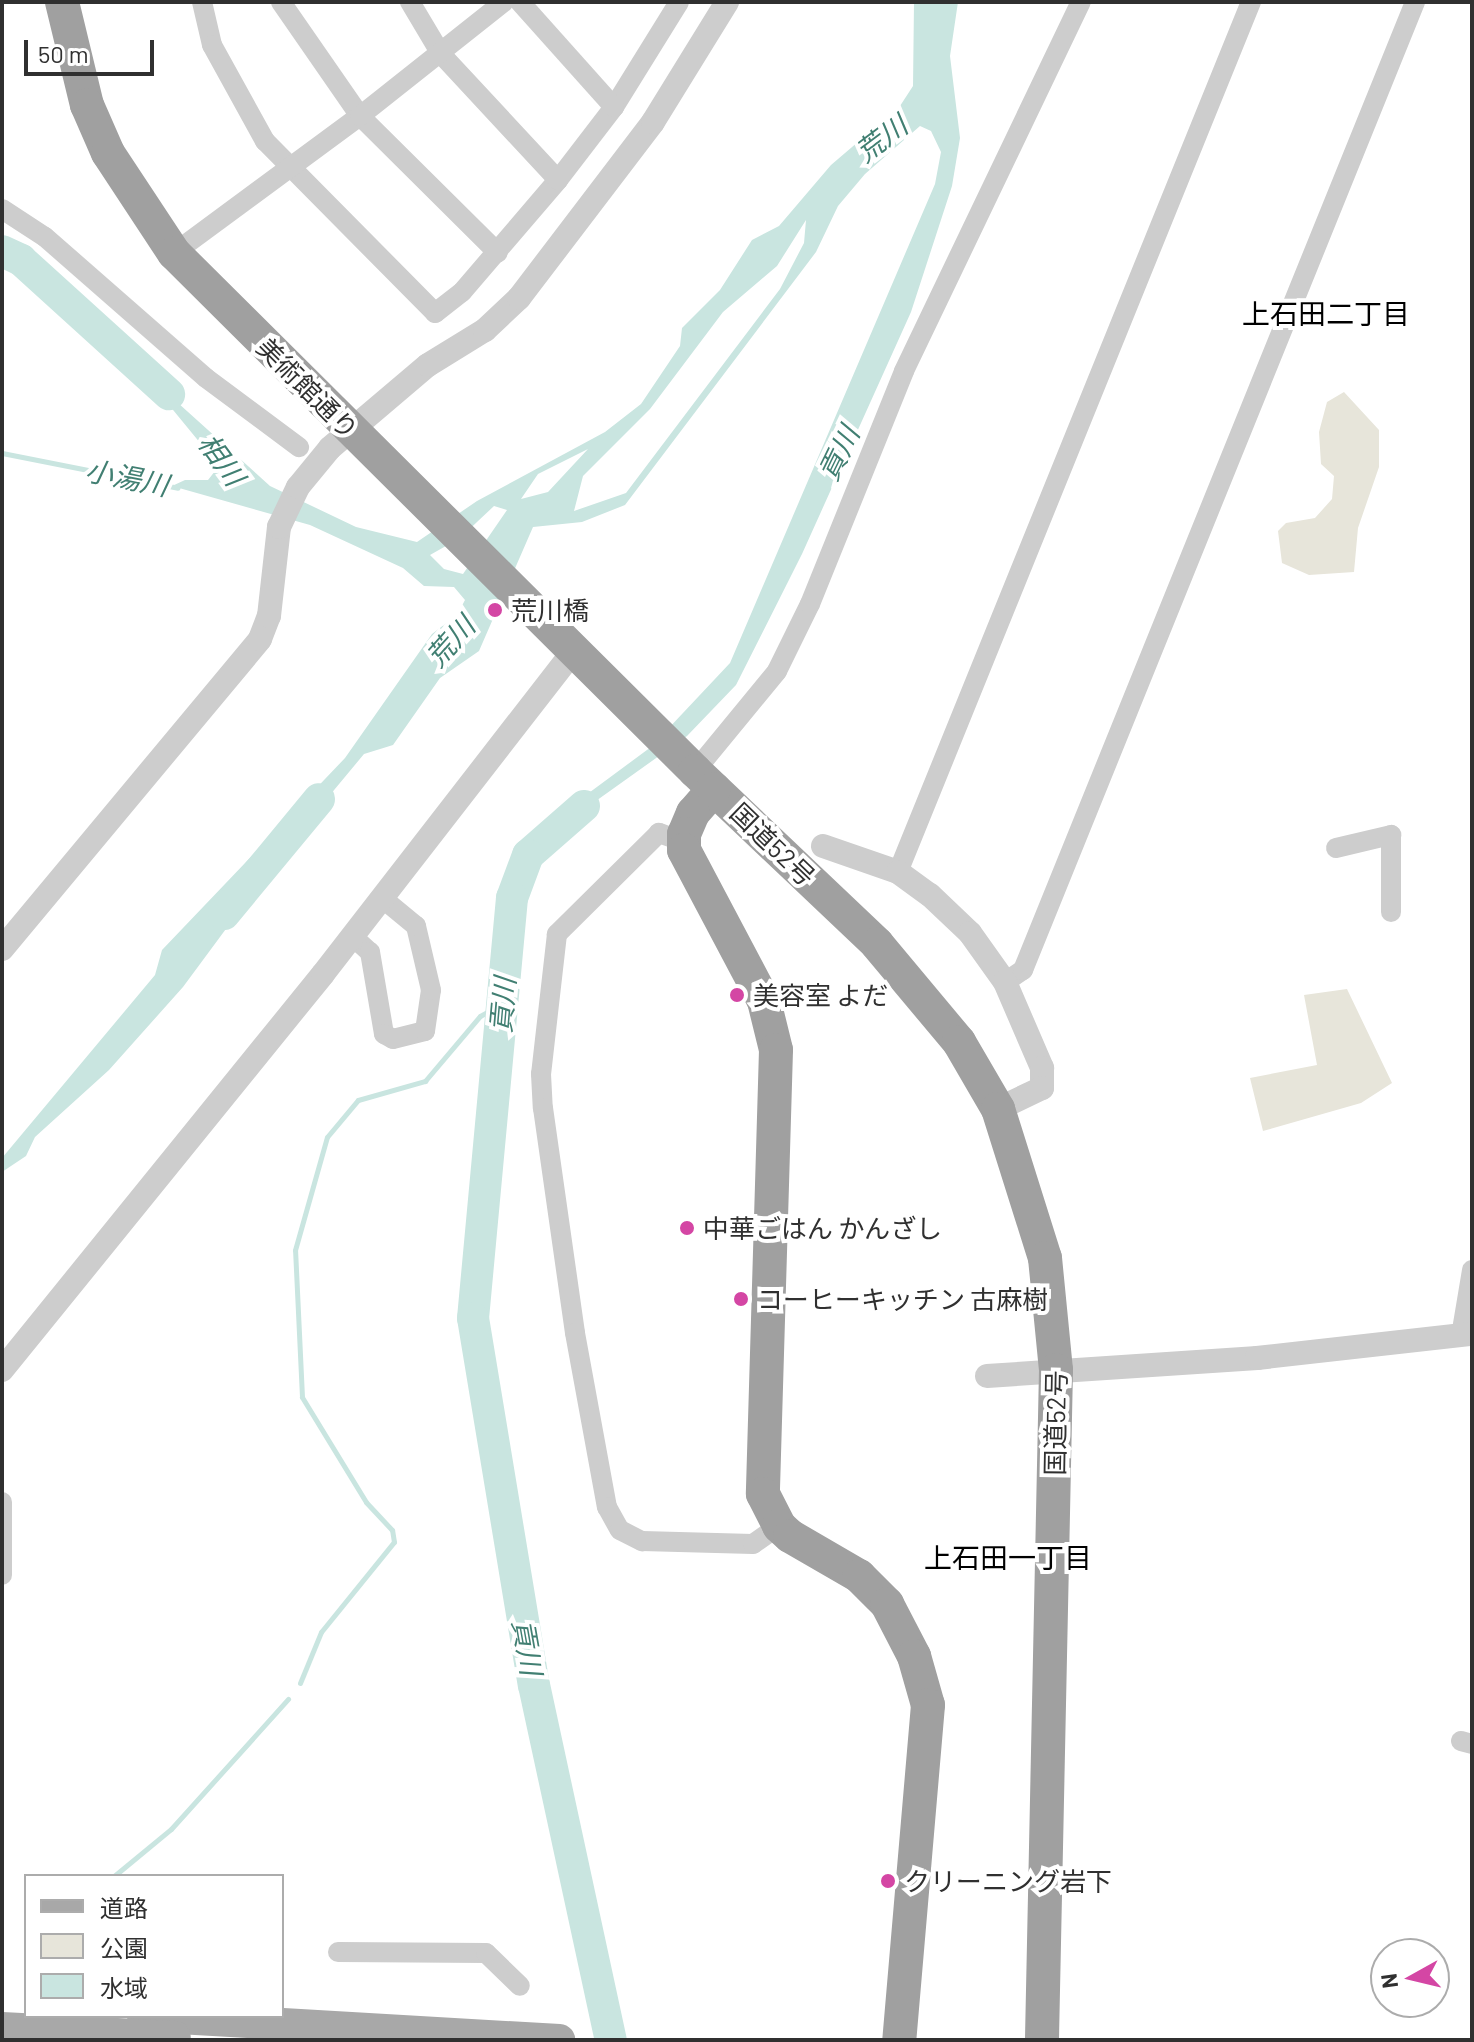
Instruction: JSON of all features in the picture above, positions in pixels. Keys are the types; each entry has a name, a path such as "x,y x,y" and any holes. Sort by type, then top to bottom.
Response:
{"highway":[{"name":"美術館通り","path":"62,2 87,105 108,153 174,253 699,774"},
{"name":"国道52号","path":"684,842 693,813 699,774"},
{"name":"国道52号","path":"699,774 920,991 959,1042 998,1109 1045,1258 1056,1370 1042,2040"},
{"path":"684,842 689,862 764,1001 776,1050 761,1476 763,1494 779,1526 875,1589 898,1621 924,1684 928,1718 899,2040"}],"main road":[{"path":"2,2007 24,2009"},
{"path":"179,2018 559,2040"},
{"path":"2,2028 222,2040"}],"street":[{"path":"202,2 212,45 265,141 289,169 435,313 498,253 558,180 614,107 672,6"},
{"path":"281,2 360,116 498,253"},
{"path":"410,2 441,54 558,180"},
{"path":"174,253 360,116 504,2"},
{"path":"520,2 614,107"},
{"path":"2,949 260,639 269,616 279,527 298,487 350,431 519,298 653,122 727,2"},
{"path":"699,774 777,671 810,604 904,371 1081,2"},
{"path":"898,872 1251,2"},
{"path":"1005,982 1023,970 1415,2"},
{"path":"2,209 45,237 206,378 299,447"},
{"path":"2,1370 382,898 569,645"},
{"path":"684,842 659,833 557,934 541,1074 543,1108 583,1377 607,1507 620,1530 642,1541 753,1544 779,1526"},
{"path":"1336,848 1391,835 1391,912"},
{"path":"823,846 898,872 970,933 1005,982 1042,1068 1042,1088 998,1109"},
{"path":"352,936 370,952 384,1034 393,1039 425,1031 431,990 416,926 382,898"},
{"path":"987,1376 1257,1358 1466,1335 1472,1270"},
{"path":"2,1502 2,1575"},
{"path":"338,1952 486,1953 520,1986"}],"green space":[{"path":"1344,392 1379,430 1379,467 1358,528 1354,572 1309,575 1282,563 1278,531 1286,523 1315,518 1332,499 1334,476 1321,464 1319,432 1327,402"},
{"path":"1347,989 1392,1083 1361,1103 1263,1131 1250,1078 1317,1065 1304,995"}],"water":[{"path":"914,2 958,2 950,56 960,138 952,186 911,312 802,554 736,685 687,736 551,833 582,798 651,747 730,663 935,184 941,152 931,131 920,126 865,174 838,206 816,252 625,505 582,522 533,527 479,651 440,678 393,745 364,754 310,819 274,841 237,914 183,987 109,1070 35,1137 26,1156 2,1172 2,1158 155,975 162,950 345,758 432,634 457,615 465,600 454,587 424,586 403,568 310,525 172,486 185,480 208,480 219,466 137,366 270,486 356,527 417,542 477,501 605,432 641,404 680,346 682,328 720,290 752,240 779,226 831,165 900,106 913,86","holes":["806,220 804,243 780,289 626,493 574,511 583,476 650,409 723,312 777,266","588,449 548,492 521,499 538,474","494,506 507,510 463,574 444,569 430,555 460,538"]}],"waterway":[{"name":"相川","path":"2,251 21,260 169,394"},
{"name":"小湯川","path":"2,453 178,488"},
{"name":"荒川","path":"224,914 319,799"},
{"name":"貢川","path":"584,806 528,855 512,898 473,1318 534,1685 611,2040"},
{"path":"300,1683 321,1632 394,1542 392,1530 366,1502 302,1397 295,1250 327,1137 358,1100 425,1081 480,1016 502,1004"},
{"path":"116,1874 171,1829 288,1699"}],"place":[{"name":"荒川橋","path":"495,610"},
{"name":"美容室 よだ","path":"737,995"},
{"name":"中華ごはん かんざし","path":"687,1228"},
{"name":"コーヒーキッチン 古麻樹","path":"741,1299"},
{"name":"クリーニング岩下","path":"888,1881"}],"district":[{"name":"上石田二丁目","path":"1326,313"},
{"name":"上石田一丁目","path":"1008,1557"}]}
